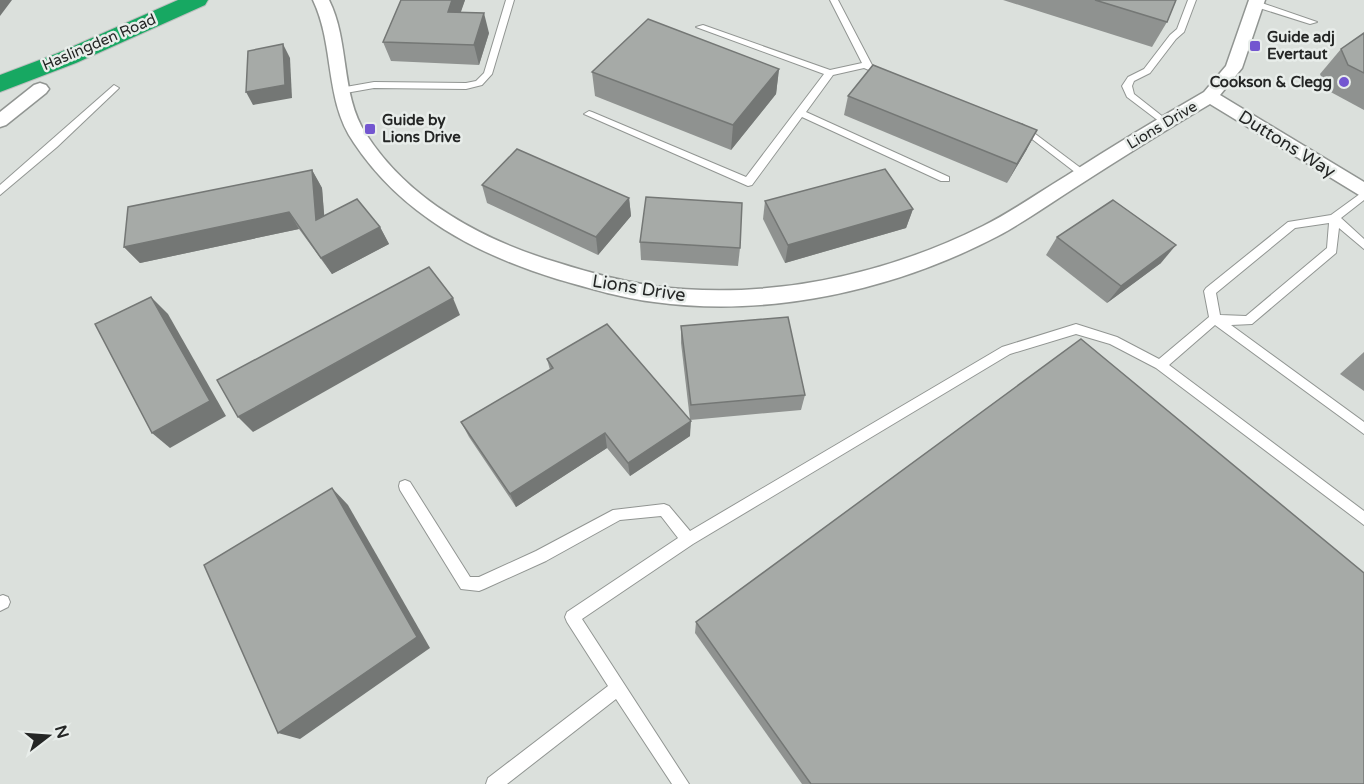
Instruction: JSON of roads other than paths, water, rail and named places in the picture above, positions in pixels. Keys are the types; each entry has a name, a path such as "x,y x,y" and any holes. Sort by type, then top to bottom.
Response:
{"highway":[{"name":"Haslingden Road","path":"0,69 130,16 161,0"},
{"name":"Haslingden Road","path":"0,84 67,58 197,0"}],"street":[{"name":"Lions Drive","path":"321,0 331,23 340,91 350,122 370,154 387,174 420,204 453,227 519,258 597,282 670,296 750,298 845,284 915,265 990,231 1164,122 1210,96 1234,68 1256,2"},
{"name":"Haslingden Road","path":"0,121 40,89"},
{"name":"Duttons Way","path":"1210,96 1364,193"}],"lane":[{"path":"340,91 374,85 466,86 479,83 488,74 510,0"},
{"path":"834,0 869,67"},
{"path":"1164,122 1130,94 1127,86 1131,79 1147,70 1181,30 1192,0"},
{"path":"1256,2 1313,22"},
{"path":"700,27 830,73 865,66 891,76"},
{"path":"589,114 748,182 830,73"},
{"path":"0,191 54,145 114,88"},
{"path":"800,113 945,179"},
{"path":"1013,123 1024,128 1083,174"},
{"path":"1364,193 1334,218 1292,225 1210,291 1215,319 1364,429"},
{"path":"1334,218 1364,245"},
{"path":"1160,365 1215,319 1248,321 1332,250 1334,218"},
{"path":"681,784 572,617 688,539 1006,350 1076,329 1113,340 1160,365 1364,519"},
{"path":"405,486 466,584 479,584 541,556 618,514 664,510 688,539"},
{"path":"494,784 618,688"}],"place":[{"name":"Guide adj Evertaut","path":"1255,46"},
{"name":"Cookson & Clegg","path":"1344,82"},
{"name":"Guide by Lions Drive","path":"370,129"}]}
